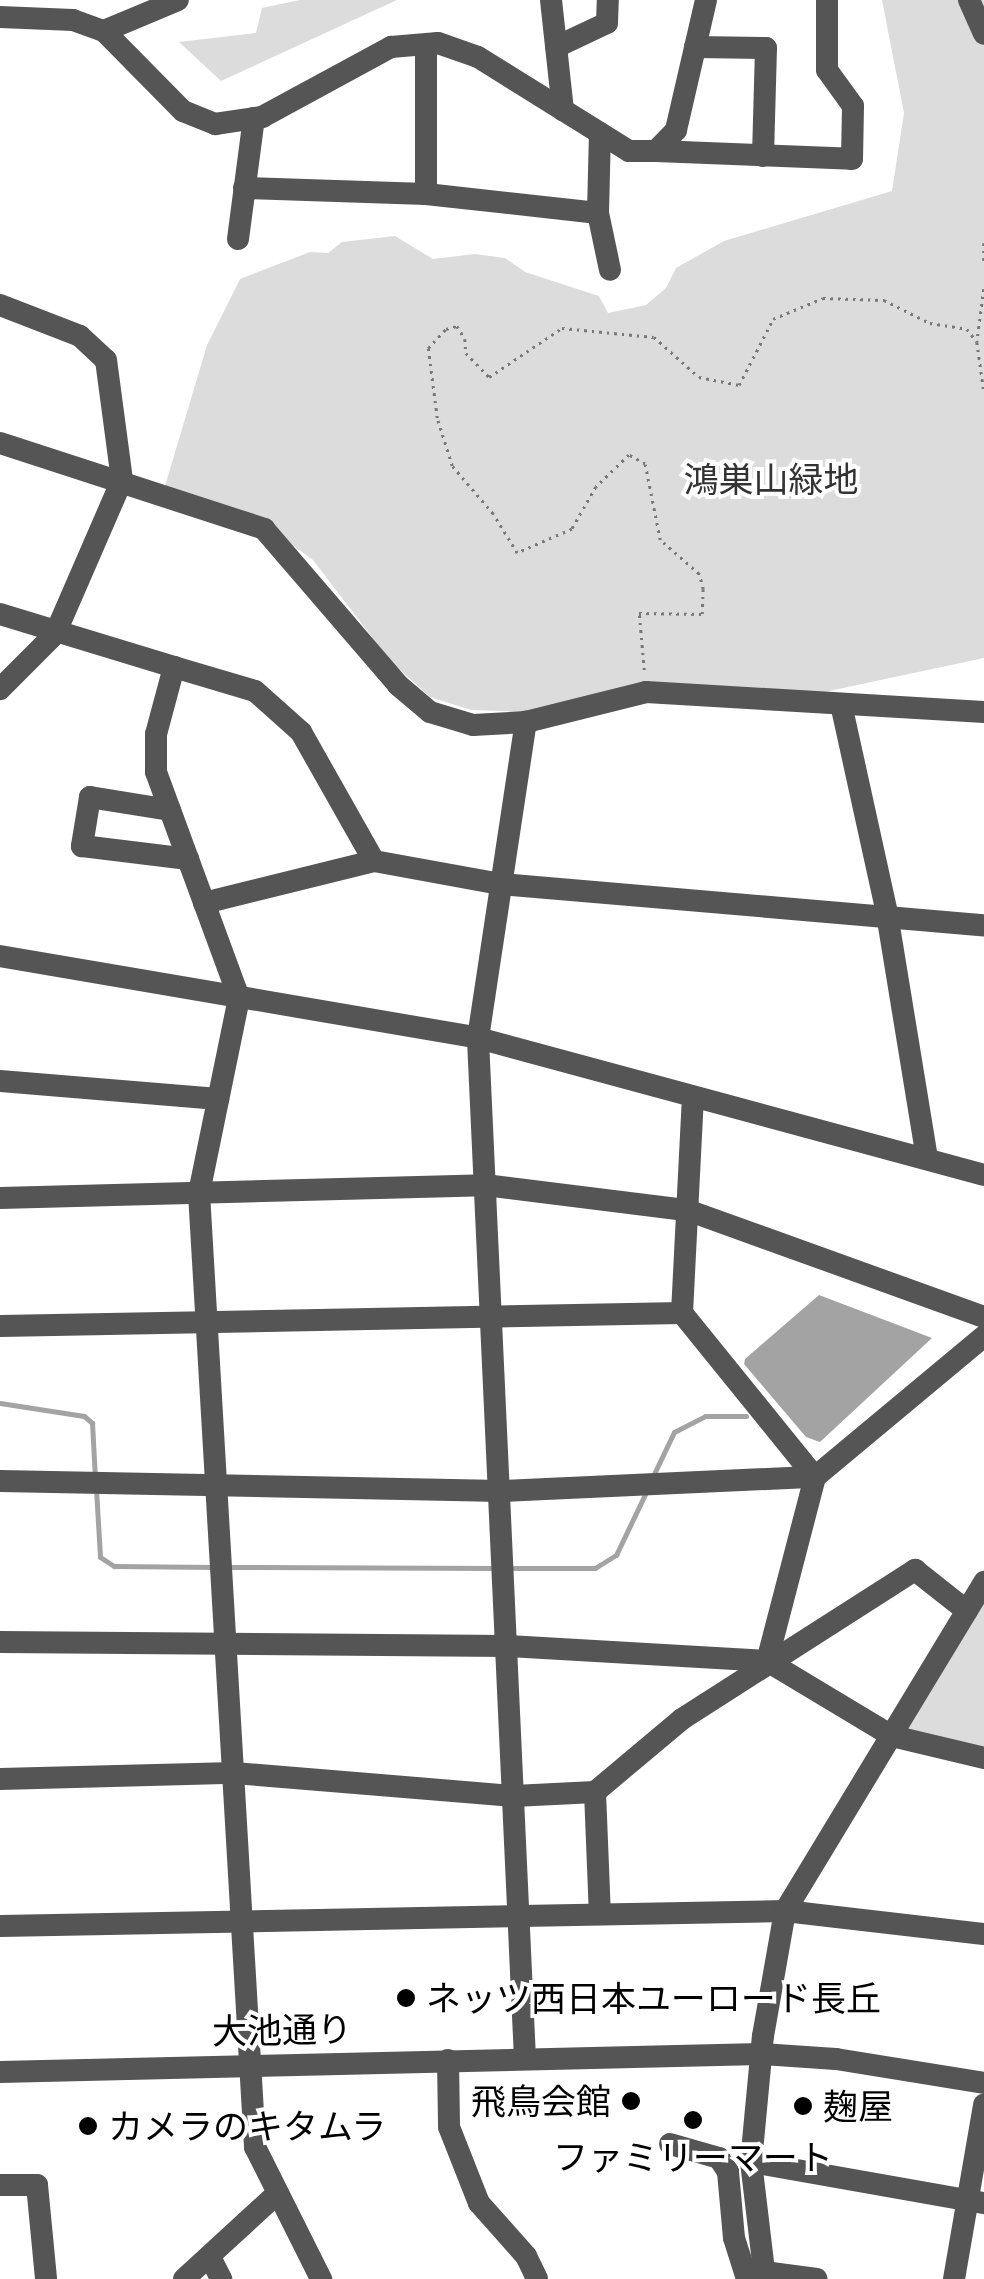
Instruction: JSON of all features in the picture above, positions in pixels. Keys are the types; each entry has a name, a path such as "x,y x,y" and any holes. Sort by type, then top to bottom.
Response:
{"street":[{"path":"104,31 178,0"},
{"path":"550,0 563,110"},
{"path":"556,46 608,23 608,0"},
{"path":"656,151 676,130 706,0"},
{"path":"0,17 73,20 104,31 183,111 215,124 254,118 391,48 438,44 478,57 630,150 852,160 853,106 827,70 827,0"},
{"path":"969,0 984,34"},
{"path":"426,44 426,194"},
{"path":"695,47 766,48 763,156"},
{"path":"238,239 254,118"},
{"path":"600,133 598,213 610,270"},
{"path":"244,188 426,194 598,213"},
{"path":"0,305 80,336 106,360 122,480 54,634 0,689"},
{"path":"0,443 264,529 398,686 430,712 473,725 526,722 646,692 984,712"},
{"path":"0,614 54,634 255,691 301,732 374,861"},
{"path":"174,668 156,734 156,772 239,998 199,1193 204,1324 245,1921 255,2147 321,2279"},
{"path":"840,704 887,914 927,1158"},
{"path":"526,722 478,1038 526,2059"},
{"path":"170,810 90,797 82,846 188,858"},
{"path":"204,903 374,861 501,884 984,925"},
{"path":"0,956 478,1038 984,1175"},
{"path":"0,1081 218,1100"},
{"path":"692,1097 682,1313 815,1478"},
{"path":"0,1198 485,1186 687,1210 984,1317"},
{"path":"0,1326 682,1313"},
{"path":"767,1661 815,1478 984,1336"},
{"path":"0,1481 501,1492 815,1478"},
{"path":"0,1779 234,1773 514,1796 595,1792 682,1719 767,1661 915,1570 967,1610"},
{"path":"759,2277 751,2162 761,2054 786,1910 984,1582"},
{"path":"0,1642 508,1646 767,1661 892,1736 984,1758"},
{"path":"595,1792 600,1914"},
{"path":"0,1926 786,1910 984,1934"},
{"name":"大池通り","path":"0,2072 761,2054 836,2059 984,2083"},
{"path":"448,2060 449,2127 479,2203 526,2256 537,2279"},
{"path":"954,2279 975,2201 984,2105"},
{"path":"670,2144 719,2158 728,2172 734,2238 759,2277"},
{"path":"751,2162 975,2201"},
{"path":"0,2185 37,2185 46,2279"},
{"path":"184,2279 278,2194"},
{"path":"210,2257 221,2279"},
{"path":"759,2277 817,2279"}],"path":[{"path":"984,243 984,262"},
{"path":"984,289 976,342 984,392"},
{"path":"646,692 639,613 702,614 703,589 699,574 660,540 645,464 628,456 596,487 572,529 518,552 493,514 452,466 437,418 428,348 446,329 457,326 465,339 466,353 489,377 562,328 601,335 639,334 654,337 699,377 739,385 773,319 823,298 854,296 884,300 930,323 966,329 976,342"}],"green space":[{"path":"300,0 397,0 221,81 179,42 256,33 262,8"},
{"name":"鴻巣山緑地","path":"882,0 984,0 984,658 815,694 628,687 533,712 471,710 430,697 391,662 313,560 247,512 165,486 207,345 240,279 310,252 328,253 342,242 395,236 433,259 475,254 505,258 525,272 599,296 608,313 646,305 666,288 676,268 724,241 892,191 904,113"},
{"path":"984,1592 984,1752 911,1733 907,1727"}],"shaded area":[{"path":"819,1295 932,1338 820,1442 806,1437 744,1364 745,1359"}],"waterway":[{"path":"0,1403 84,1416 92,1423 95,1478"},
{"path":"652,1478 674,1432 705,1416 746,1416"},
{"path":"96,1489 100,1557 114,1566 214,1567"},
{"path":"510,1568 595,1568 616,1555 646,1492"},
{"path":"230,1567 494,1568"}],"place":[{"name":"ネッツ西日本ユーロード長丘","path":"406,1998"},
{"name":"飛鳥会館","path":"631,2101"},
{"name":"麹屋","path":"803,2106"},
{"name":"ファミリーマート","path":"693,2120"},
{"name":"カメラのキタムラ","path":"88,2126"}]}
